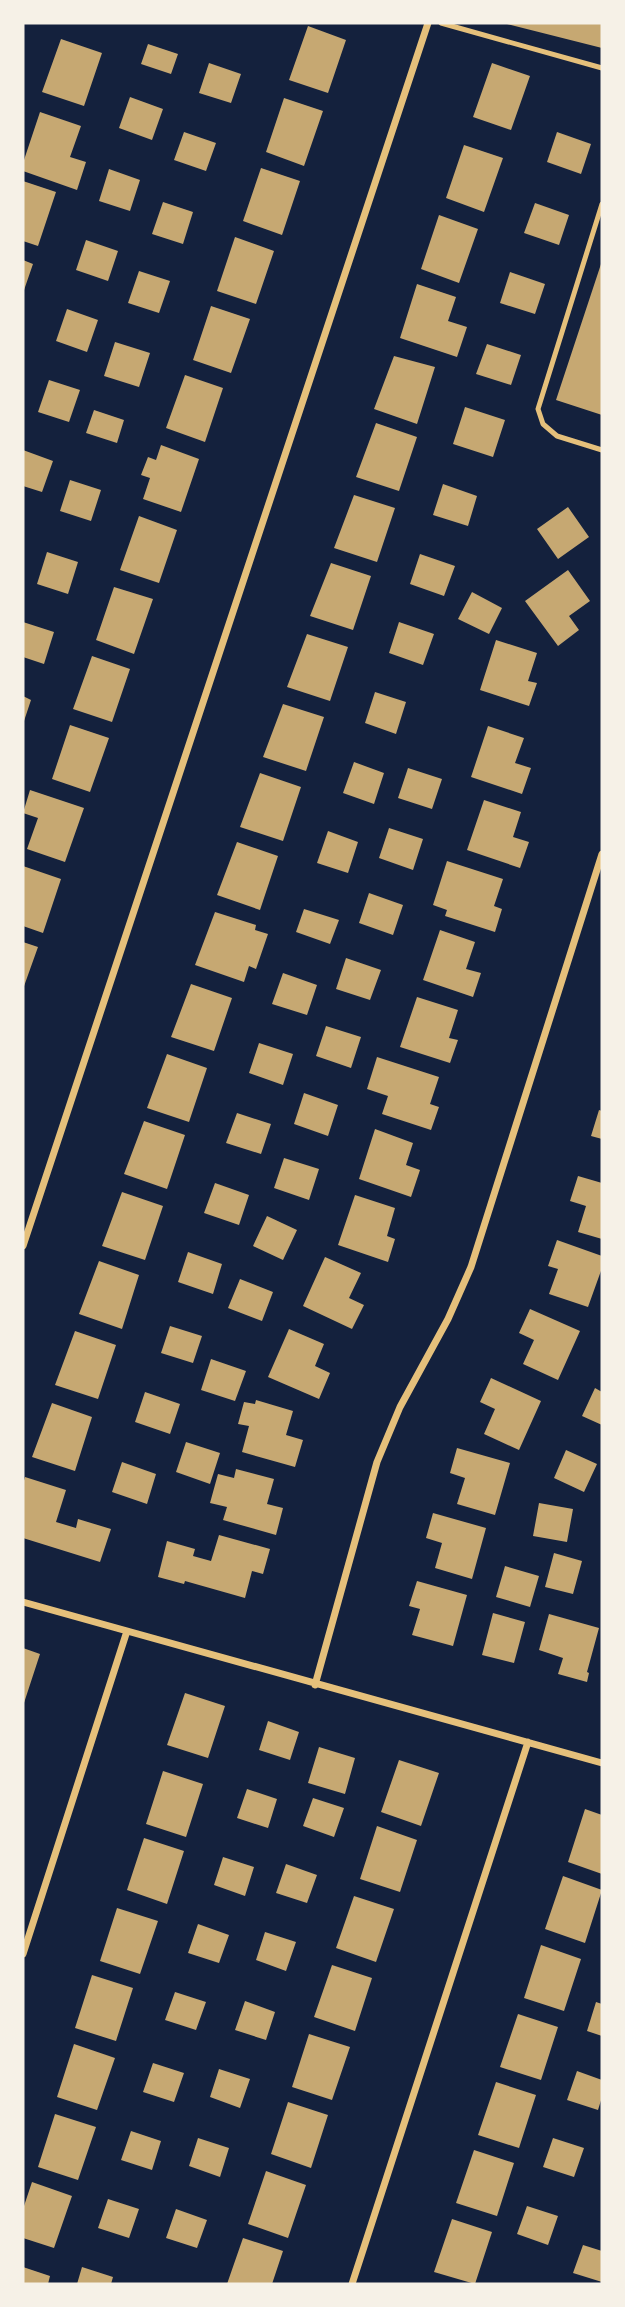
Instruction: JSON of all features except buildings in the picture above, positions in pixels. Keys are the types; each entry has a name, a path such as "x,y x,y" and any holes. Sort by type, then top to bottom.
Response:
{"street":[{"path":"23,1246 428,23"},
{"path":"315,1685 377,1462 400,1407 448,1319 471,1267 602,854"},
{"path":"23,1602 602,1763"},
{"path":"23,1954 127,1631"},
{"path":"352,2284 528,1742"}],"lane":[{"path":"441,23 602,68"},
{"path":"602,208 538,409 543,424 558,436 602,450"}]}
